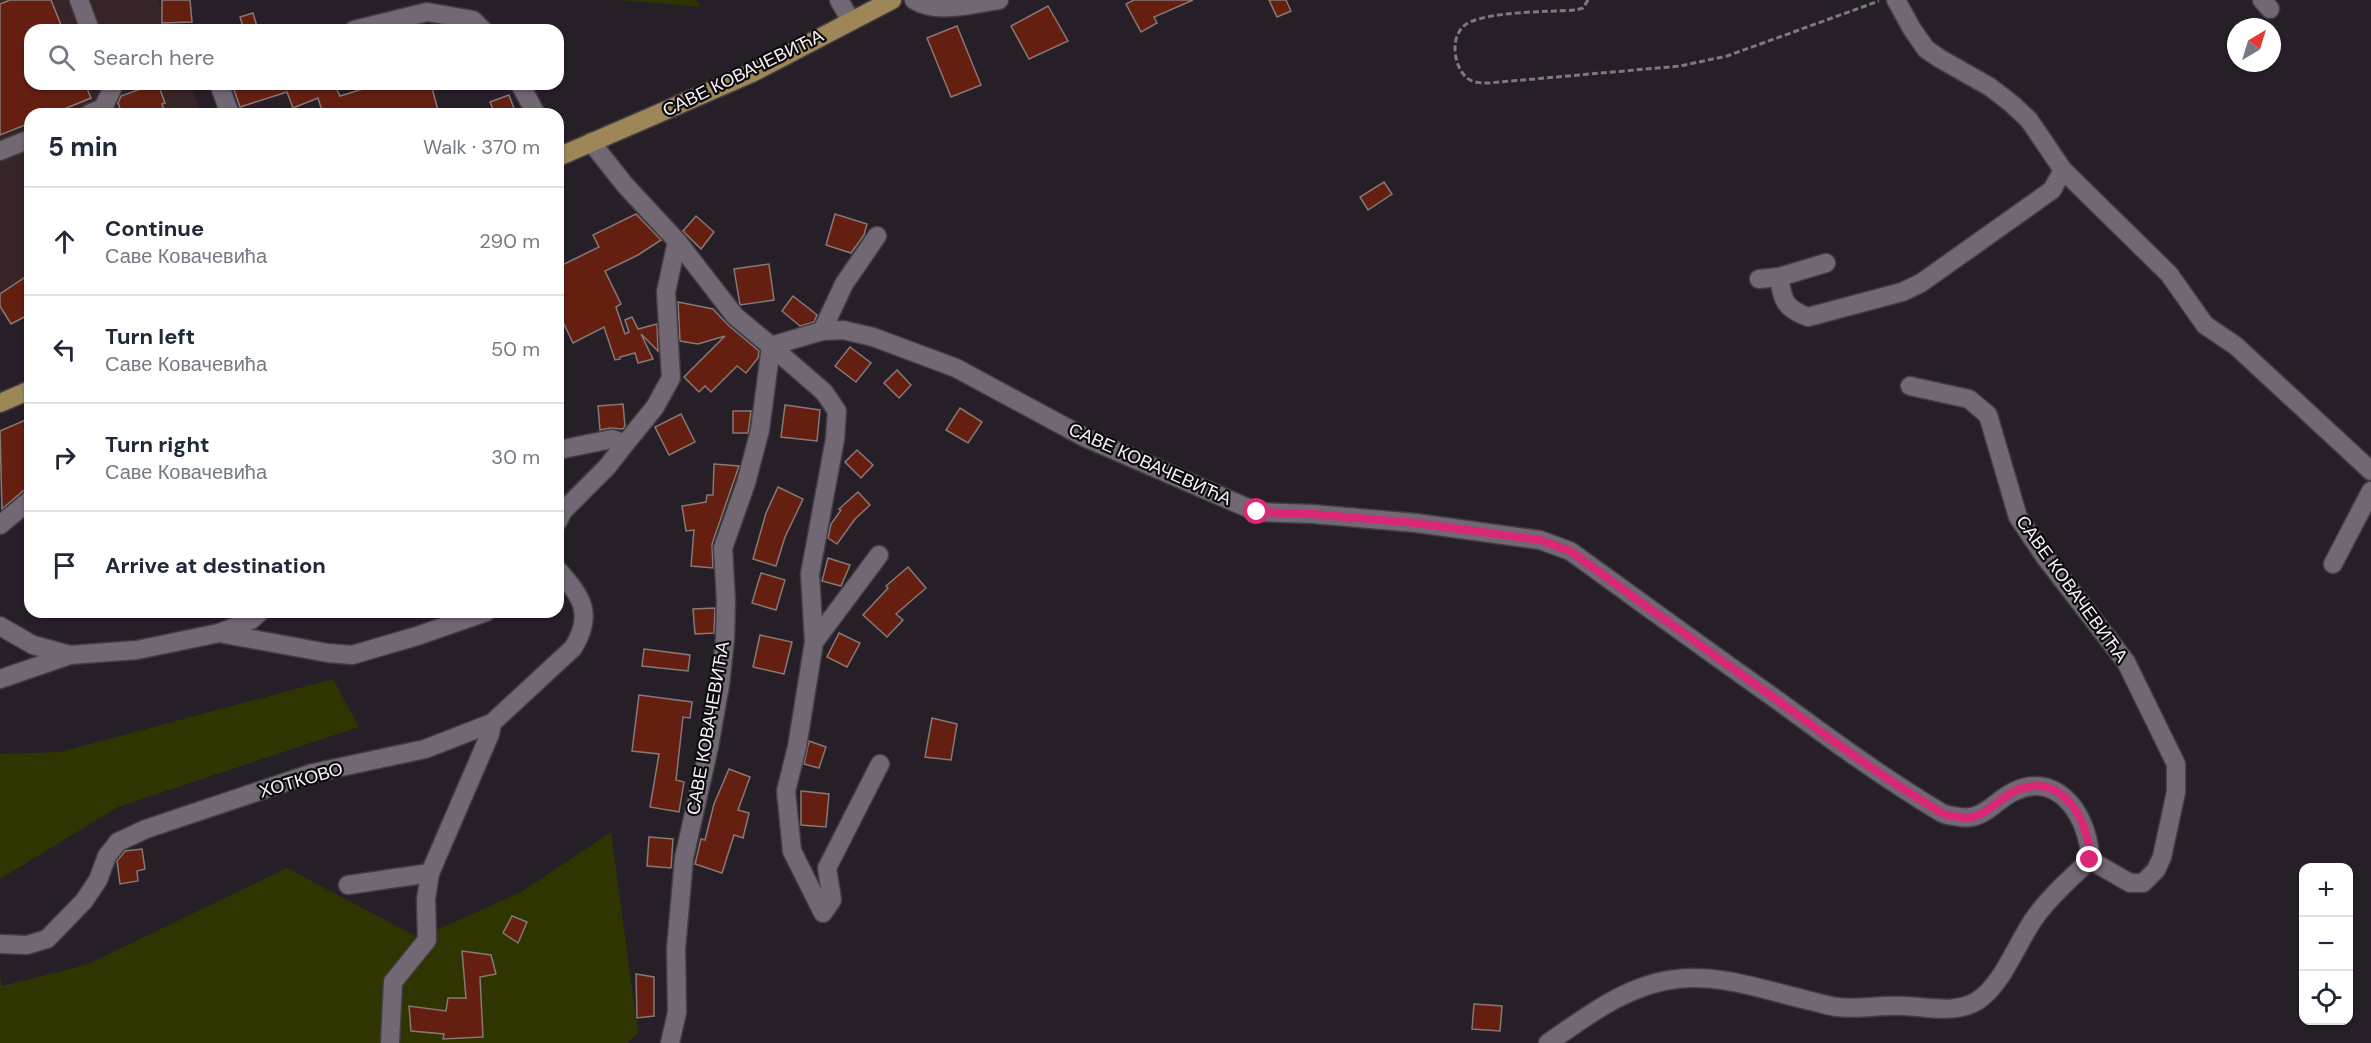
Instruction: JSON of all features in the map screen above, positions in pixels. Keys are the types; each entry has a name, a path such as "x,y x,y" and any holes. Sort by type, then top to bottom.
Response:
{"main road":[{"name":"САВЕ КОВАЧЕВИЋА","path":"564,153 752,73 892,0"},
{"path":"0,403 24,393"}],"street":[{"path":"79,0 88,24"},
{"path":"839,0 851,21"},
{"path":"915,0 923,5 938,8 999,0"},
{"path":"1896,0 1911,29 1926,49 1990,87 2029,120 2063,171 2169,274 2205,324 2236,346 2371,471"},
{"path":"378,24 427,12 473,20 477,24"},
{"path":"103,108 112,90"},
{"path":"221,90 228,108"},
{"path":"523,90 533,108"},
{"path":"0,151 24,141"},
{"path":"591,142 625,185 677,241 735,316 824,392 837,411 835,439 810,574 814,642 797,747 786,791 792,851 823,913 832,900 827,868 880,764"},
{"path":"1779,277 1782,296 1787,306 1808,317 1902,292 1921,284 2052,190 2063,171"},
{"path":"822,331 844,284 877,236"},
{"path":"564,511 625,444 655,407 672,378 666,292 677,241"},
{"path":"1759,279 1779,277 1826,263"},
{"name":"САВЕ КОВАЧЕВИЋА","path":"670,1043 677,1012 676,949 684,858 709,747 724,650 726,601 723,548 746,483 760,430 771,346 822,331 843,330 873,337 956,368 1084,437 1257,512 1312,514 1416,523 1540,540 1570,551 1880,774 1946,815 1970,819 1988,811 2014,791 2032,786 2047,788 2072,804 2079,814 2086,830 2090,860 2130,883 2143,883 2156,870 2162,857 2176,792 2176,764 2126,662 2045,557 2018,517 1988,415 1969,399 1910,386"},
{"path":"564,449 612,439 625,444"},
{"path":"2333,564 2371,491"},
{"path":"0,525 24,505"},
{"path":"814,642 879,555"},
{"path":"390,1043 393,982 427,940 426,899 430,873 490,734 492,723 573,648 582,634 586,618 576,590 564,577"},
{"path":"0,679 70,655 137,650 219,633 253,618"},
{"path":"219,633 352,656 469,618"},
{"path":"0,626 33,645 70,655"},
{"name":"ХОТКОВО","path":"0,944 27,945 46,939 84,901 98,880 107,856 118,842 146,829 313,773 424,749 492,723"},
{"path":"1548,1043 1588,1015 1630,992 1650,984 1695,977 1733,983 1837,1007 1900,1005 1964,1007 1979,1000 1995,982 2036,915 2090,860"},
{"path":"348,885 430,873"}],"path":[{"path":"1588,0 1583,8 1576,10 1482,18 1467,23 1460,27 1457,34 1455,44 1458,66 1468,78 1477,82 1490,83 1680,66 1727,56 1883,0"}],"shaded area":[{"path":"0,0 158,0 167,24 24,24 24,90 192,90 199,108 24,108 24,306 0,316"}],"green space":[{"path":"620,0 696,0 701,7"},
{"path":"333,679 359,727 118,807 0,879 0,754 60,752"},
{"path":"611,832 638,1033 627,1043 0,1043 0,974 2,986 86,965 287,868 419,938 521,892"}],"building":[{"path":"10,0 51,0 61,24 24,24 24,90 88,90 91,98 67,108 24,108 24,125 0,135 0,4"},
{"path":"162,0 190,0 192,22 162,23"},
{"path":"1134,0 1193,0 1154,17 1157,23 1141,32 1126,4"},
{"path":"1269,0 1286,0 1291,11 1277,17"},
{"path":"1048,6 1068,41 1029,59 1011,26"},
{"path":"253,13 256,24 242,24 240,17"},
{"path":"957,26 981,85 951,97 927,38"},
{"path":"138,90 160,90 165,103 162,104 163,108 120,108 118,103 121,96"},
{"path":"234,90 337,90 340,96 360,90 433,90 437,108 321,108 318,98 293,108 287,92 240,107"},
{"path":"509,95 514,108 492,108 490,102"},
{"path":"1384,182 1392,194 1368,210 1360,197"},
{"path":"636,214 661,240 638,255 605,271 621,304 616,307 625,334 629,332 625,320 632,317 638,329 657,324 658,351 641,334 653,359 638,363 635,353 615,360 604,327 573,343 564,324 564,264 599,247 593,235"},
{"path":"835,214 867,224 864,235 851,253 826,245"},
{"path":"696,216 714,232 701,249 683,231"},
{"path":"769,264 774,300 740,305 734,269"},
{"path":"24,278 24,317 11,324 0,306 0,294"},
{"path":"793,296 817,315 814,322 800,326 782,311"},
{"path":"678,302 713,309 759,351 758,358 746,373 737,366 711,392 705,386 699,392 684,377 725,336 698,344 680,341"},
{"path":"850,347 871,363 856,382 835,366"},
{"path":"897,370 911,385 899,398 884,383"},
{"path":"623,404 625,426 623,429 600,430 598,406"},
{"path":"785,405 820,410 817,441 781,437"},
{"path":"960,408 982,422 968,443 946,430"},
{"path":"733,411 751,411 748,433 733,433"},
{"path":"681,414 695,442 669,455 655,427"},
{"path":"24,421 24,491 2,509 0,431"},
{"path":"857,450 873,465 861,478 845,462"},
{"path":"714,464 739,466 712,544 713,568 691,566 694,530 686,531 682,506 706,502 707,495 713,495"},
{"path":"778,487 803,499 785,537 776,566 753,559 766,513"},
{"path":"858,492 870,505 855,519 837,544 828,538 831,524 841,510 839,509"},
{"path":"828,558 850,565 841,586 822,581"},
{"path":"908,567 926,588 896,614 903,620 887,637 863,615 888,588 886,586"},
{"path":"761,573 785,580 776,610 752,603"},
{"path":"715,608 714,633 695,634 693,609"},
{"path":"839,633 860,643 847,667 827,657"},
{"path":"760,635 792,642 784,674 753,667"},
{"path":"644,649 690,655 688,671 642,666"},
{"path":"639,695 692,702 690,718 683,717 676,780 684,782 679,812 650,807 659,754 632,751"},
{"path":"932,718 957,724 951,760 925,757"},
{"path":"809,741 826,747 819,768 804,764"},
{"path":"729,769 750,777 738,810 749,813 743,838 734,835 722,873 695,864 701,839 705,840 714,804"},
{"path":"801,791 829,794 826,827 801,825"},
{"path":"649,837 673,839 671,868 647,866"},
{"path":"142,849 145,869 137,871 138,881 120,884 117,861 125,851"},
{"path":"512,916 527,922 518,943 503,933"},
{"path":"462,951 491,955 496,974 480,977 483,1037 443,1039 444,1034 411,1031 409,1006 446,1011 448,998 466,998"},
{"path":"636,974 654,977 654,1016 637,1018"},
{"path":"1474,1004 1502,1006 1500,1031 1472,1029"}],"route":[{"path":"1257,512 1312,514 1416,523 1540,540 1570,551 1880,774 1946,815 1970,819 1988,811 2014,791 2032,786 2047,788 2060,795 2072,804 2079,814 2086,830 2090,860"}]}
